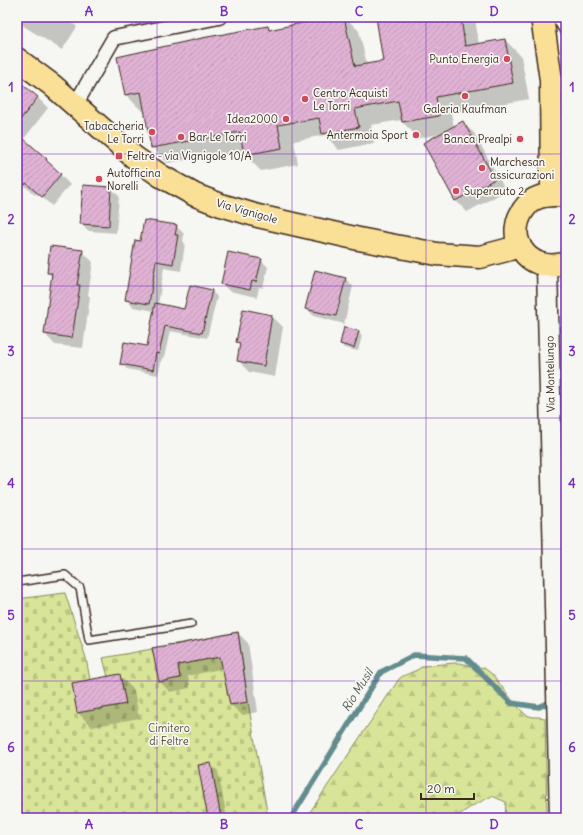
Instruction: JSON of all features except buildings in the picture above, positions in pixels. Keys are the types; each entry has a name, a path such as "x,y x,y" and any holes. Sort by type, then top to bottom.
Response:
{"main road":[{"path":"542,17 551,80 559,196 541,196 530,202 522,210 517,221 516,232 523,252 530,259 538,264 557,265"},
{"name":"Via Vignigole","path":"17,59 75,105 134,158 161,176 195,195 221,205 258,216 359,239 437,254 480,257 510,249 519,244"}],"street":[{"path":"75,105 114,38 219,17"},
{"path":"559,17 566,28"},
{"name":"Via Montelungo","path":"557,265 556,661 560,818"}],"lane":[{"path":"17,582 65,575 80,588 89,640 191,624"}],"green space":[{"name":"Cimitero di Feltre","path":"65,593 86,658 90,680 108,677 103,658 238,632 248,702 268,818 17,818 17,599"},
{"path":"454,663 484,668 492,674 516,705 526,715 545,718 547,818 505,818 506,802 492,796 474,805 454,818 306,818 399,679 423,666"}],"waterway":[{"name":"Rio Musil","path":"291,818 381,672 414,655 466,658 511,703 539,707 554,700"}],"place":[{"name":"Punto Energia","path":"507,59"},
{"name":"Galeria Kaufman","path":"465,96"},
{"name":"Centro Acquisti Le Torri","path":"305,99"},
{"name":"Idea2000","path":"286,119"},
{"name":"Tabaccheria Le Torri","path":"152,132"},
{"name":"Antermoia Sport","path":"416,135"},
{"name":"Bar Le Torri","path":"181,137"},
{"name":"Banca Prealpi","path":"520,139"},
{"name":"Feltre - via Vignigole 10/A","path":"119,156"},
{"name":"Marchesan assicurazioni","path":"482,168"},
{"name":"Autofficina Norelli","path":"99,179"},
{"name":"Superauto 2","path":"456,191"}]}
